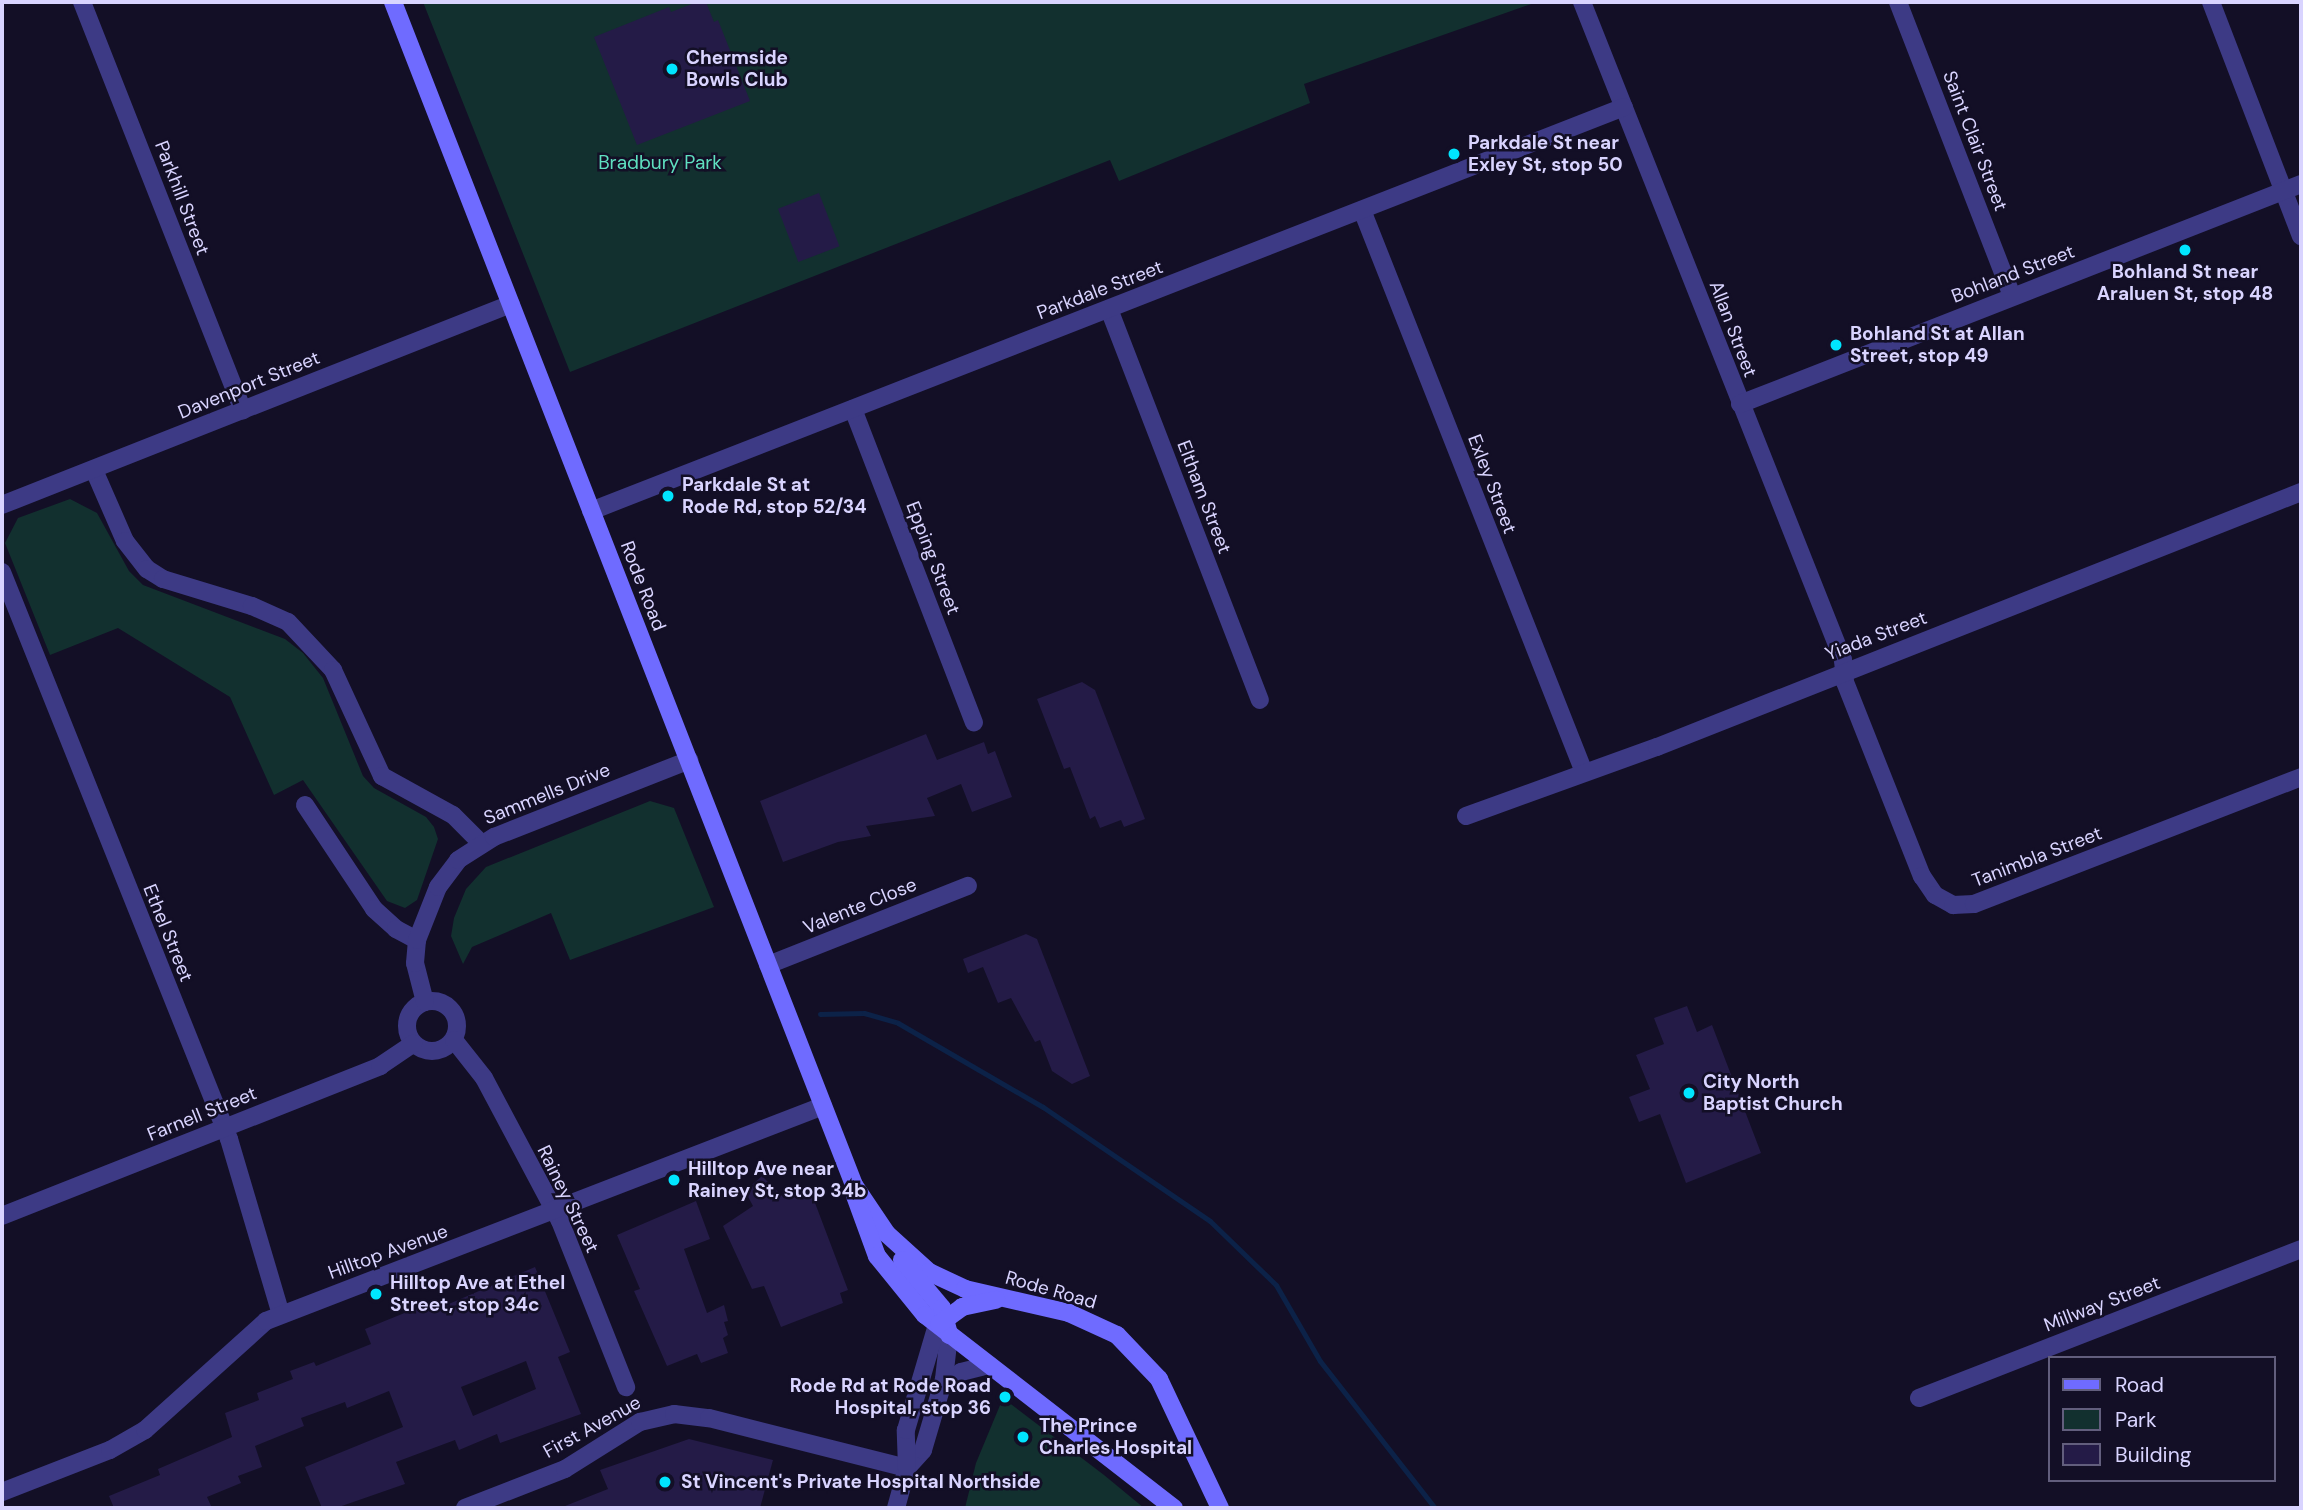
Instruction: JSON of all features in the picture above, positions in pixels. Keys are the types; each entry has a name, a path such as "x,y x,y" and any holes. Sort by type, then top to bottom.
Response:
{"main road":[{"name":"Rode Road","path":"393,2 854,1185 862,1222 877,1256 896,1284 989,1365 1174,1508"},
{"name":"Rode Road","path":"854,1185 887,1234 915,1262 943,1280 1099,1326 1142,1359 1181,1419 1220,1508"},
{"path":"887,1234 944,1326 973,1303 1017,1301"}],"street":[{"name":"Parkhill Street","path":"82,2 243,410"},
{"name":"Allan Street","path":"1582,2 1844,671"},
{"name":"Saint Clair Street","path":"1898,2 2012,296"},
{"path":"2211,2 2301,236"},
{"name":"Parkdale Street","path":"591,511 1624,107"},
{"name":"Bohland Street","path":"1740,404 2301,184"},
{"name":"Exley Street","path":"1362,210 1584,772"},
{"name":"Davenport Street","path":"2,505 511,304"},
{"name":"Eltham Street","path":"1109,309 1260,700"},
{"name":"Epping Street","path":"853,409 974,722"},
{"name":"Sammells Drive","path":"94,470 125,541 147,569 163,579 252,606 288,622 333,670 382,776 453,815 481,843 689,760"},
{"name":"Yiada Street","path":"1466,816 2301,492"},
{"name":"Ethel Street","path":"2,572 223,1128 281,1314"},
{"name":"Tanimbla Street","path":"1844,671 1922,876 1935,895 1953,905 1985,901 2301,777"},
{"path":"305,805 374,909 396,929 417,940"},
{"path":"425,1002 415,963 417,940 442,879 481,843"},
{"name":"Valente Close","path":"768,965 968,886"},
{"path":"425,1002 449,1008 457,1023 454,1040 435,1052 413,1044 407,1019 425,1002"},
{"name":"Rainey Street","path":"454,1040 484,1078 554,1212 626,1387"},
{"name":"Farnell Street","path":"2,1216 380,1066 413,1044"},
{"name":"Hilltop Avenue","path":"2,1492 110,1450 145,1430 189,1395 248,1333 281,1314 554,1212 823,1106"},
{"name":"Millway Street","path":"1919,1398 2301,1249"},
{"path":"907,1468 923,1450 942,1388 944,1326"},
{"path":"896,1508 907,1468 905,1430 944,1326"},
{"path":"942,1388 961,1372 989,1365"},
{"name":"First Avenue","path":"465,1508 565,1469 640,1422 674,1414 709,1418 907,1468"}],"green space":[{"name":"Bradbury Park","path":"423,2 1537,2 1304,84 1310,103 1119,181 1110,160 570,372"},
{"path":"70,499 97,513 129,571 143,585 285,639 303,653 323,678 363,776 374,788 426,817 434,827 438,839 417,900 405,908 387,901 303,780 274,795 230,697 118,628 50,655 5,543 18,518"},
{"path":"650,801 674,808 714,907 570,960 551,913 472,947 463,964 451,936 454,918 466,889 486,867"},
{"name":"The Prince Charles Hospital","path":"1003,1398 1144,1508 965,1508 976,1463"}],"building":[{"name":"Chermside Bowls Club","path":"697,2 706,2 714,22 718,20 750,101 637,145 594,37 669,7 671,12"},
{"path":"819,193 839,246 798,262 778,209"},
{"path":"1082,682 1095,690 1145,819 1124,827 1121,820 1100,828 1095,816 1090,819 1070,767 1064,769 1037,699"},
{"path":"926,734 937,760 984,742 988,754 995,751 1012,797 972,812 961,784 927,798 935,816 866,826 871,836 838,842 783,862 760,801"},
{"path":"1026,934 1037,939 1090,1076 1072,1084 1052,1071 1040,1040 1035,1042 1011,998 998,1003 983,967 968,973 963,959"},
{"name":"City North Baptist Church","path":"1687,1006 1697,1032 1712,1025 1761,1153 1686,1183 1660,1114 1639,1122 1629,1097 1650,1089 1636,1055 1664,1044 1654,1018"},
{"path":"762,1176 784,1198 809,1187 848,1290 840,1293 843,1303 781,1327 764,1286 752,1289 723,1226 753,1206 745,1191"},
{"path":"696,1201 710,1239 684,1249 707,1313 724,1305 728,1321 724,1322 728,1335 723,1338 728,1353 701,1363 697,1354 667,1366 634,1291 640,1289 617,1235"},
{"path":"535,1267 570,1352 558,1357 581,1414 500,1443 497,1434 459,1450 455,1440 396,1462 405,1484 336,1508 322,1508 305,1467 403,1427 389,1391 347,1408 345,1402 301,1418 304,1426 255,1446 262,1467 238,1476 241,1483 207,1497 212,1508 114,1508 109,1496 160,1475 158,1469 232,1437 225,1413 259,1400 257,1393 293,1379 290,1371 314,1362 316,1366 371,1344 365,1329 426,1304 430,1312","holes":["526,1361 536,1389 473,1416 461,1387"]},
{"path":"689,1439 773,1460 760,1508 560,1508 608,1489 600,1470"}],"waterway":[{"path":"820,1014 864,1013 898,1023 1043,1107 1210,1221 1276,1285 1320,1361 1435,1508"}],"place":[{"name":"Chermside Bowls Club","path":"672,69"},
{"name":"Parkdale St near Exley St, stop 50","path":"1454,154"},
{"name":"Bohland St near Araluen St, stop 48","path":"2185,250"},
{"name":"Bohland St at Allan Street, stop 49","path":"1836,345"},
{"name":"Parkdale St at Rode Rd, stop 52/34","path":"668,496"},
{"name":"City North Baptist Church","path":"1689,1093"},
{"name":"Hilltop Ave near Rainey St, stop 34b","path":"674,1180"},
{"name":"Hilltop Ave at Ethel Street, stop 34c","path":"376,1294"},
{"name":"Rode Rd at Rode Road Hospital, stop 36","path":"1005,1397"},
{"name":"The Prince Charles Hospital","path":"1023,1437"},
{"name":"St Vincent's Private Hospital Northside","path":"665,1482"}]}
